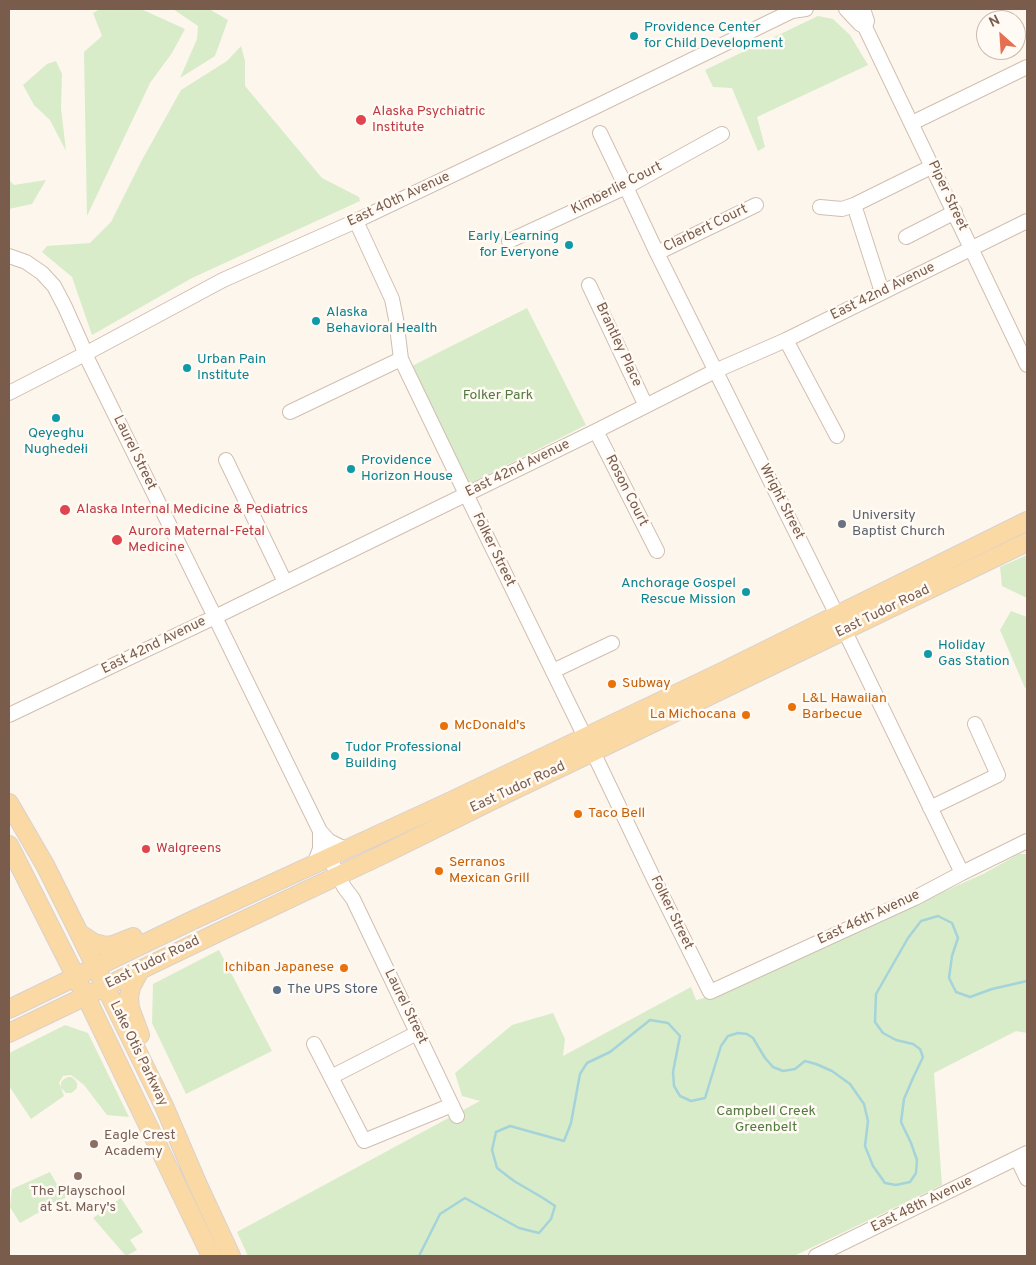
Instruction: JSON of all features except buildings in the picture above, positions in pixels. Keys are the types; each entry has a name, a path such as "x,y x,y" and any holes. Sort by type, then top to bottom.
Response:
{"main road":[{"name":"East Tudor Road","path":"9,1033 594,752 841,623 1027,521"},
{"name":"East Tudor Road","path":"9,1009 190,921 438,807 720,673 841,623 1027,542"},
{"path":"594,752 593,745 595,742 627,725 629,716"},
{"path":"554,771 558,763 578,749 585,737"},
{"name":"Lake Otis Parkway","path":"9,803 45,865 164,1106 231,1256"},
{"name":"Lake Otis Parkway","path":"9,845 86,997 211,1256"},
{"path":"79,933 97,945 109,946 156,928 190,921"},
{"path":"49,989 54,979 57,959 52,930"},
{"path":"140,970 131,987 129,1001 144,1049 148,1075"},
{"path":"36,1020 79,1015 90,1018 100,1026"}],"street":[{"name":"East 40th Avenue","path":"9,393 222,280 356,221 797,9"},
{"name":"Piper Street","path":"846,9 865,27 1027,365"},
{"name":"Piper Street","path":"863,9 867,21 865,27"},
{"path":"912,123 1027,67"},
{"name":"Wright Street","path":"600,132 657,253 841,623 962,873"},
{"name":"Kimberlie Court","path":"509,241 626,187 722,134"},
{"path":"820,207 842,209 854,205 933,166"},
{"name":"Clarbert Court","path":"657,253 756,205"},
{"path":"854,205 882,292"},
{"path":"906,237 955,212"},
{"name":"Folker Street","path":"356,221 392,299 401,359 585,737"},
{"name":"East 42nd Avenue","path":"9,715 215,617 715,371 786,340 1027,221"},
{"name":"Laurel Street","path":"9,256 26,262 42,273 54,286 85,354 320,831 329,840 347,848"},
{"name":"Brantley Place","path":"589,285 646,406"},
{"path":"786,340 837,436"},
{"path":"290,412 401,359"},
{"name":"Roson Court","path":"596,431 657,551"},
{"path":"226,460 285,582"},
{"path":"553,672 612,643"},
{"path":"930,808 998,775 975,724"},
{"name":"Folker Street","path":"594,752 710,992"},
{"path":"320,831 322,860"},
{"name":"East 46th Avenue","path":"710,992 915,898 1027,841"},
{"name":"Laurel Street","path":"322,860 338,875 353,899 454,1110 364,1141 330,1077"},
{"name":"Laurel Street","path":"353,899 352,882 360,864"},
{"path":"314,1044 330,1077 417,1033"},
{"path":"1022,1156 1027,1179"},
{"name":"East 48th Avenue","path":"816,1256 839,1251 1022,1156"}],"green space":[{"path":"100,9 141,9 185,29 172,53 150,83 87,216 84,52 102,36 93,13"},
{"path":"173,9 209,9 228,20 215,56 180,78 197,39 198,26"},
{"path":"818,16 833,19 850,35 868,65 757,117 765,147 758,151 732,88 713,87 705,70"},
{"path":"241,46 245,61 245,86 322,178 359,197 360,201 192,278 92,335 72,277 42,252 47,246 90,243 111,222 142,160 181,90 227,61"},
{"path":"56,61 62,74 61,108 66,151 50,120 34,105 23,85 47,64"},
{"path":"9,180 14,185 46,180 32,204 9,209"},
{"name":"Folker Park","path":"527,308 586,425 469,484 410,367"},
{"path":"1027,555 1027,598 1002,586 1000,567"},
{"path":"1011,611 1027,617 1027,687 1025,688 1000,630"},
{"name":"Campbell Creek Greenbelt","path":"1019,854 1027,854 1027,1033 1016,1031 934,1073 942,1185 794,1256 248,1256 237,1232 480,1101 462,1096 455,1073 512,1025 553,1013 565,1039 563,1056 691,987 696,1000 708,997 983,874"},
{"path":"219,950 272,1051 186,1094 152,1023 153,984"},
{"path":"65,1025 88,1033 129,1117 107,1115 84,1085 71,1075 63,1076 59,1083 61,1087 61,1082 64,1079 72,1077 77,1083 77,1088 71,1093 66,1093 61,1088 64,1096 31,1119 9,1086 9,1053"},
{"path":"50,1172 59,1188 70,1193 68,1196 20,1223 10,1207 12,1189"},
{"path":"121,1198 143,1232 130,1240 137,1250 126,1256 93,1218"}],"waterway":[{"path":"419,1256 440,1214 465,1198 519,1228 539,1233 551,1219 555,1206 514,1181 497,1168 492,1150 496,1132 510,1126 564,1141 571,1123 580,1074 587,1063 610,1052 650,1020 668,1023 680,1036 673,1072 674,1086 680,1096 691,1101 705,1098 721,1046 728,1036 738,1033 747,1034 753,1038 773,1067 783,1071 795,1069 805,1061 832,1071 850,1084 864,1104 868,1121 865,1146 873,1166 885,1183 896,1185 910,1182 916,1173 917,1160 901,1122 904,1099 923,1057 920,1049 913,1044 896,1040 883,1033 875,1022 876,994 908,938 921,921 938,916 952,923 958,938 952,956 949,978 956,992 970,997 992,989 1027,981"}],"place":[{"name":"Providence Center for Child Development","path":"634,36"},
{"name":"Alaska Psychiatric Institute","path":"361,120"},
{"name":"Early Learning for Everyone","path":"569,245"},
{"name":"Alaska Behavioral Health","path":"316,321"},
{"name":"Urban Pain Institute","path":"187,368"},
{"name":"Qeyeghu Nughedełi","path":"56,418"},
{"name":"Providence Horizon House","path":"351,469"},
{"name":"Alaska Internal Medicine & Pediatrics","path":"65,510"},
{"name":"University Baptist Church","path":"842,524"},
{"name":"Aurora Maternal-Fetal Medicine","path":"117,540"},
{"name":"Anchorage Gospel Rescue Mission","path":"746,592"},
{"name":"Holiday Gas Station","path":"928,654"},
{"name":"Subway","path":"612,684"},
{"name":"L&L Hawaiian Barbecue","path":"792,707"},
{"name":"La Michocana","path":"746,715"},
{"name":"McDonald's","path":"444,726"},
{"name":"Tudor Professional Building","path":"335,756"},
{"name":"Taco Bell","path":"578,814"},
{"name":"Walgreens","path":"146,849"},
{"name":"Serranos Mexican Grill","path":"439,871"},
{"name":"Ichiban Japanese","path":"344,968"},
{"name":"The UPS Store","path":"277,990"},
{"name":"Eagle Crest Academy","path":"94,1144"},
{"name":"The Playschool at St. Mary's","path":"78,1176"}]}
